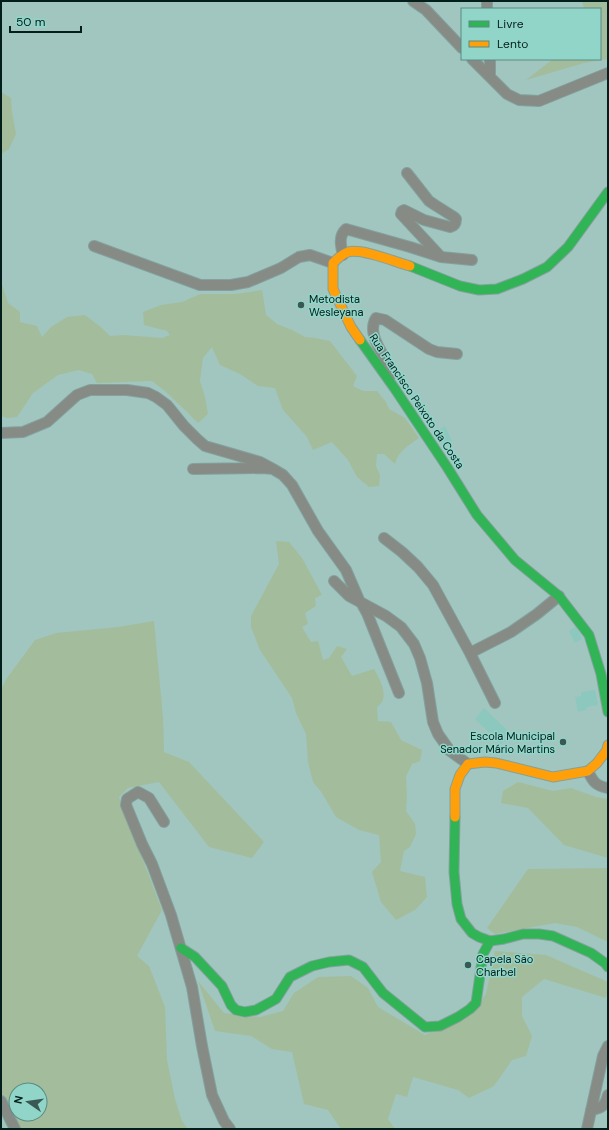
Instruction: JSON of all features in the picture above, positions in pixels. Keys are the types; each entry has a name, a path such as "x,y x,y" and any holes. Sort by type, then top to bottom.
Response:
{"street":[{"path":"413,1 426,10 461,47"},
{"path":"473,60 507,94 519,100 539,101 608,73"},
{"path":"490,60 490,77"},
{"path":"407,173 429,201 456,219 454,226 450,227 424,220 404,210 402,211 401,214 441,257"},
{"path":"94,246 200,285 231,285 248,282 281,268 299,257 310,255 332,263 338,257 348,252 360,251 410,266 460,286 479,290 497,289 523,279 547,267 568,247 608,192"},
{"path":"343,255 341,240 343,231 346,230 441,257 472,260"},
{"name":"Rua Francisco Peixoto da Costa","path":"332,263 333,289 351,327 395,389 477,515 515,560 559,596 589,634 601,674 608,712"},
{"path":"395,389 384,358 376,342 373,328 376,318 385,320 430,349 437,352 457,354"},
{"path":"1,433 23,432 47,422 77,395 90,390 134,391 148,393 167,405 196,439 205,446 260,462 283,475 292,485 318,531 346,570 367,613 399,693"},
{"path":"193,469 273,469"},
{"path":"384,538 418,567 433,585 495,702"},
{"path":"334,581 349,596 386,616 401,627 414,644 420,658 427,683 432,722 438,734 450,751 468,764 484,762 496,763 552,777 588,771 597,763 607,750 608,745"},
{"path":"470,653 511,632 559,596"},
{"path":"468,764 460,775 455,789 454,872 457,904 461,919 472,933 490,941 523,934 553,936 591,953 608,967"},
{"path":"588,771 592,781 601,787 608,788"},
{"path":"164,822 149,798 138,792 127,799 126,805 152,864 171,915 192,987 212,1095 224,1121 230,1129"},
{"path":"181,948 195,957 222,986 231,1005 236,1010 245,1012 256,1010 276,999 290,977 312,966 349,960 363,967 383,994 424,1027 440,1026 458,1017 476,1003 484,954 490,941"},
{"path":"587,1129 603,1056 608,1046"},
{"path":"591,1110 600,1108 604,1104 608,1095"},
{"path":"1,1101 15,1129"}],"shaded area":[{"path":"582,1 608,1 608,59 584,63 526,80 552,60 601,60 601,8 584,8"},
{"path":"1,92 11,98 16,134 9,149 1,154"},
{"path":"1,281 8,303 20,312 20,322 37,326 42,337 51,327 67,317 85,315 110,336 124,335 162,338 170,335 167,331 144,325 143,312 161,305 182,302 200,294 236,294 262,290 266,315 277,324 305,337 330,341 357,376 353,386 363,391 377,391 386,402 389,409 405,418 419,438 401,452 396,459 395,464 384,454 377,454 376,466 380,475 379,486 369,487 357,477 348,460 332,442 313,450 307,437 283,410 275,388 258,386 240,374 220,365 212,347 203,358 200,381 208,414 198,423 165,391 152,381 97,383 92,374 79,370 58,375 33,393 17,417 7,418 1,416"},
{"path":"445,426 452,441 443,447 435,433"},
{"path":"276,541 289,542 302,558 322,595 315,598 316,606 305,613 308,624 302,627 311,642 318,641 323,660 329,658 337,646 347,649 341,657 352,676 374,669 382,685 384,693 381,704 377,707 378,721 391,722 401,740 422,750 420,761 412,764 406,776 406,811 415,824 416,834 410,847 404,851 400,871 425,877 427,897 415,910 396,920 381,902 372,872 381,862 379,835 359,830 336,817 322,793 313,782 308,762 306,734 296,713 292,698 260,650 251,627 251,616 279,564"},
{"path":"154,621 163,717 164,752 189,762 264,842 252,858 209,847 159,782 128,788 119,797 162,910 137,956 149,966 165,1007 167,1060 175,1099 182,1121 188,1129 21,1129 17,1122 48,1122 48,1082 8,1082 8,1106 1,1093 1,689 7,678 35,640 56,633 118,627"},
{"path":"576,626 582,639 575,643 569,631"},
{"path":"595,690 598,705 587,707 586,710 578,712 575,697 581,696 581,692"},
{"path":"484,708 511,734 501,744 475,719"},
{"path":"518,782 553,791 571,788 596,797 608,799 608,858 564,845 528,808 501,803 503,791"},
{"path":"608,868 608,942 577,927 555,923 495,934 487,928 528,869"},
{"path":"495,951 546,955 608,982 606,998 544,979 522,997 522,1016 532,1036 526,1056 512,1060 494,1086 469,1098 458,1090 413,1077 407,1097 396,1094 388,1119 395,1129 341,1129 328,1110 304,1104 292,1052 272,1049 251,1036 215,1031 198,981 224,1013 260,1017 283,1011 294,993 318,977 351,976 368,988 378,1007 425,1035 471,1015 486,994"}],"traffic: fast":[{"path":"410,266 460,286 479,290 497,289 523,279 547,267 568,247 608,192"},
{"path":"360,340 395,389 477,515 515,560 559,596 589,635 601,674 608,712"},
{"path":"455,817 454,872 457,904 461,919 472,933 490,941 523,934 553,936 591,953 608,967"},
{"path":"181,948 195,957 222,986 231,1005 236,1010 245,1012 256,1010 276,999 290,977 312,966 329,962 349,960 363,967 383,993 425,1027 440,1026 458,1017 476,1003 483,954 490,941"}],"traffic: slow":[{"path":"360,340 351,327 333,289 333,263 344,254 354,251 379,256 410,266"},
{"path":"455,817 455,789 460,775 468,764 485,762 496,763 553,777 588,771 597,763 607,750 608,745"}],"place":[{"name":"Metodista Wesleyana","path":"301,305"},
{"name":"Escola Municipal Senador Mário Martins","path":"563,742"},
{"name":"Capela São Charbel","path":"468,965"}]}
